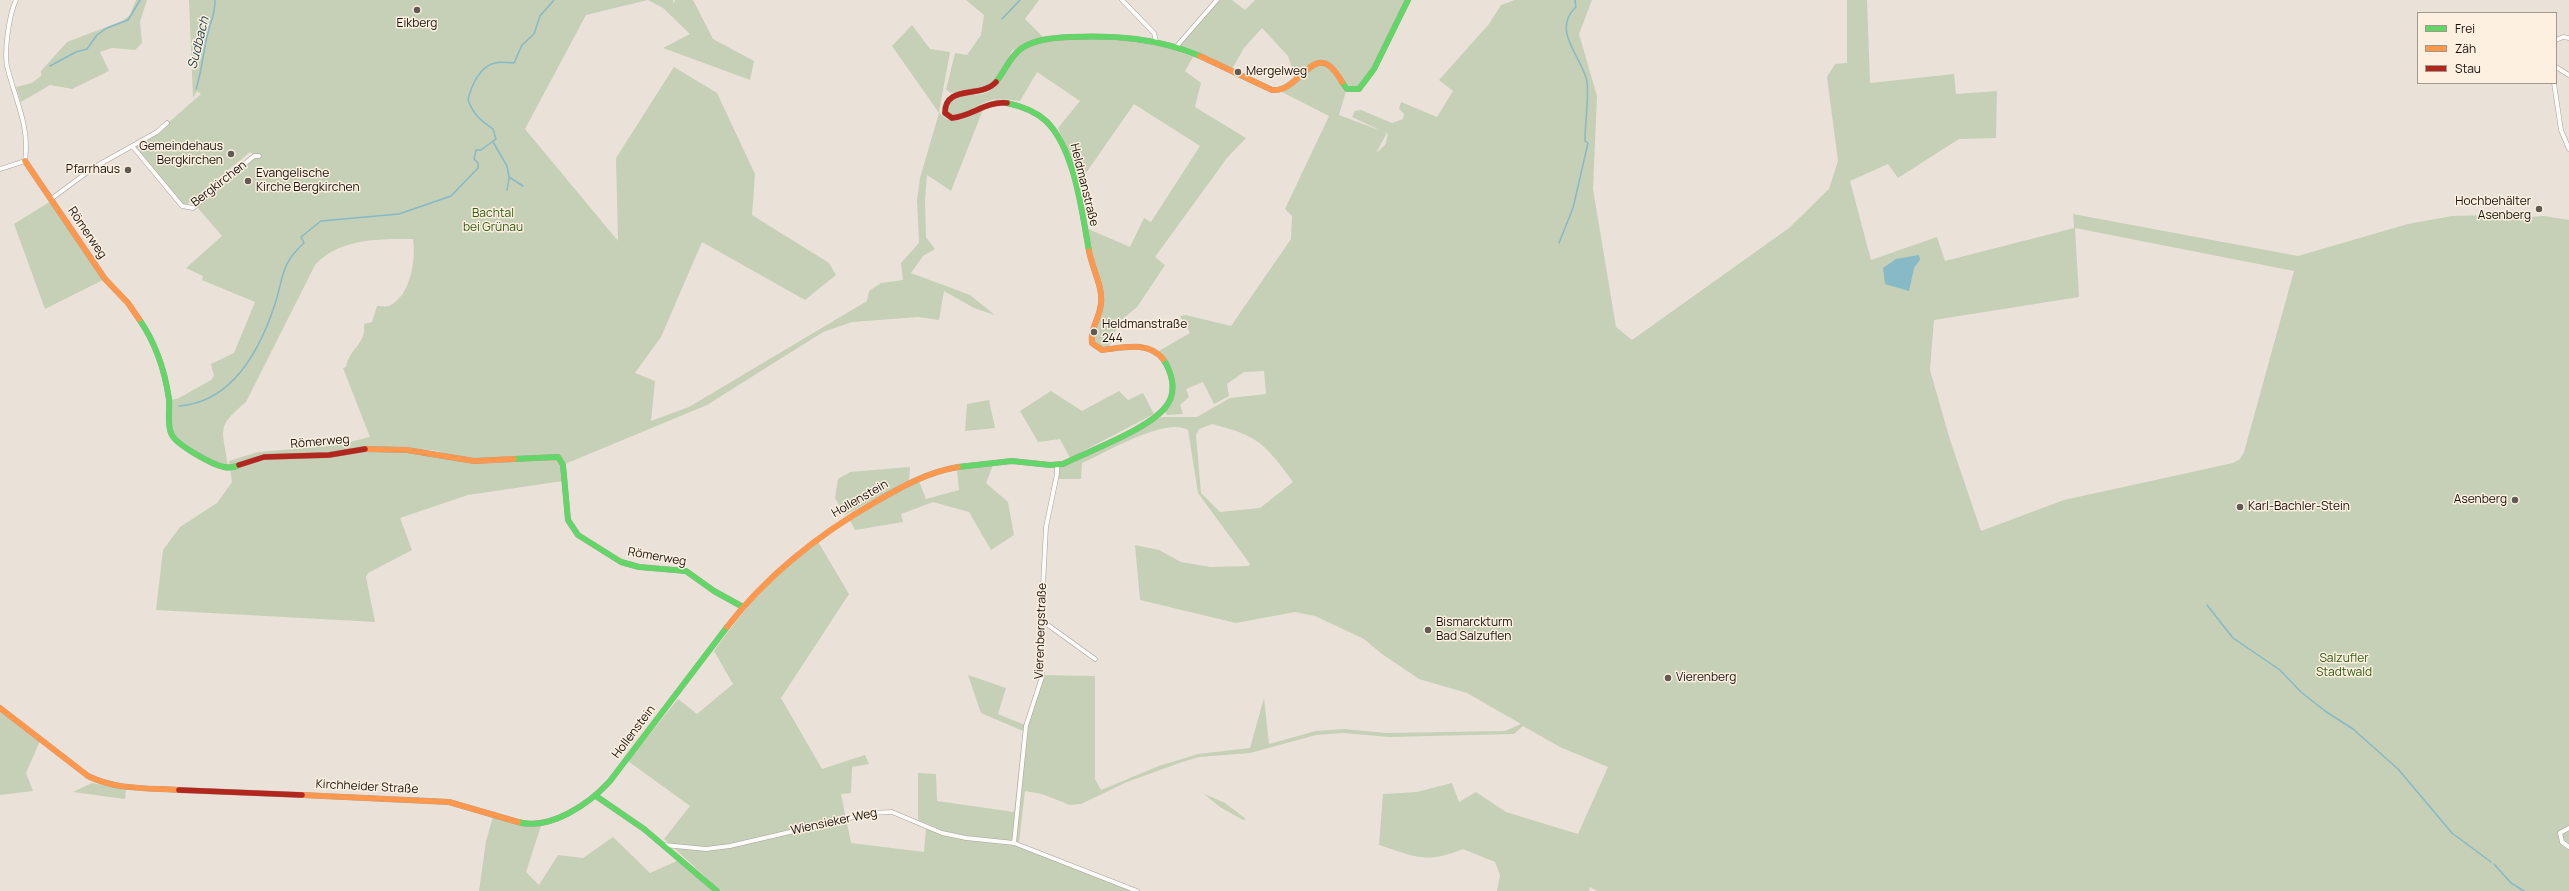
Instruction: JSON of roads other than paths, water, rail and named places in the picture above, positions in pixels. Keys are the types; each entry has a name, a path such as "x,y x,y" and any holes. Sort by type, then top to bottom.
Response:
{"main road":[{"name":"Heldmanstraße","path":"1057,465 1154,418 1167,406 1172,397 1172,379 1162,357 1148,347 1134,345 1102,350 1092,343 1092,331 1101,309 1101,296 1093,272 1065,146 1052,126 1034,112 1008,102 986,104 961,118 952,118 945,113 944,104 946,98 952,95 989,89 996,82 1014,52 1032,43 1057,38 1110,36 1156,41 1176,47 1272,90 1281,91 1289,87 1310,65 1320,63 1333,67 1347,89 1359,89 1374,69 1408,0"},
{"name":"Römerweg","path":"25,160 105,279 128,303 148,332 164,375 170,432 173,438 186,448 224,467 235,467 264,457 329,455 371,448 407,450 474,461 558,457 563,465 568,520 578,535 621,562 639,567 686,571 714,591 743,607"},
{"name":"Hollenstein","path":"596,796 743,607 761,586 816,537 900,488 932,473 951,468 1013,461 1057,465"},
{"name":"Kirchheider Straße","path":"0,708 88,776 100,782 124,787 443,802 470,806 526,824 541,823 555,818 596,796"},
{"path":"596,796 625,814 664,845 717,891"}],"street":[{"path":"0,169 25,160 27,148 25,129 6,60 11,10 16,0"},
{"path":"1122,0 1154,33 1156,41"},
{"path":"1176,47 1217,0"},
{"path":"2557,40 2563,37 2569,38"},
{"path":"2557,68 2569,75"},
{"path":"2554,84 2561,130 2569,149"},
{"path":"51,199 93,168 133,147 157,132 167,123"},
{"name":"Bergkirchen","path":"133,147 182,206 189,209 193,208 254,156 259,156"},
{"name":"Vierenbergstraße","path":"1014,843 1026,726 1042,677 1041,620 1046,527 1057,474 1057,465"},
{"path":"1041,620 1095,659"},
{"name":"Wiensieker Weg","path":"664,845 706,849 730,846 880,812 892,812 942,832 1014,843 1137,891"},
{"path":"2569,828 2560,833 2562,842 2569,847"}],"water":[{"path":"1919,255 1920,260 1914,268 1909,291 1885,284 1883,268 1896,259"}],"waterway":[{"name":"Sudbach","path":"50,66 76,52 87,49 97,35 107,28 128,20 140,0"},
{"name":"Sudbach","path":"196,89 206,40 214,14 215,0"},
{"path":"179,406 198,402 214,395 229,384 241,371 261,339 269,321 284,271 291,258 304,243 301,237 321,221 399,214 451,196 478,168 478,163 474,159 476,150 481,150 496,139 493,129 478,117 472,109 468,100 471,89 477,77 485,68 500,62 514,63 522,45 534,34 540,16 554,0"},
{"path":"1002,19 1020,0"},
{"path":"1559,243 1573,208 1588,143 1585,141 1588,96 1587,82 1585,73 1567,35 1566,26 1569,16 1576,7 1575,0"},
{"path":"493,142 507,166 509,177 523,186"},
{"path":"507,190 509,178"},
{"path":"2207,605 2233,638 2280,670 2301,692 2325,711 2353,729 2398,769 2452,833 2491,862"},
{"path":"2494,864 2511,883 2524,891"}],"place":[{"name":"Eikberg","path":"417,10"},
{"name":"Mergelweg","path":"1238,72"},
{"name":"Gemeindehaus Bergkirchen","path":"231,154"},
{"name":"Pfarrhaus","path":"128,170"},
{"name":"Evangelische Kirche Bergkirchen","path":"248,181"},
{"name":"Hochbehälter Asenberg","path":"2539,209"},
{"name":"Heldmanstraße 244","path":"1094,332"},
{"name":"Asenberg","path":"2515,500"},
{"name":"Karl-Bachler-Stein","path":"2240,507"},
{"name":"Bismarckturm Bad Salzuflen","path":"1428,630"},
{"name":"Vierenberg","path":"1668,678"}],"park label":[{"name":"Bachtal bei Grünau","path":"493,221"},
{"name":"Salzufler Stadtwald","path":"2344,666"}]}
